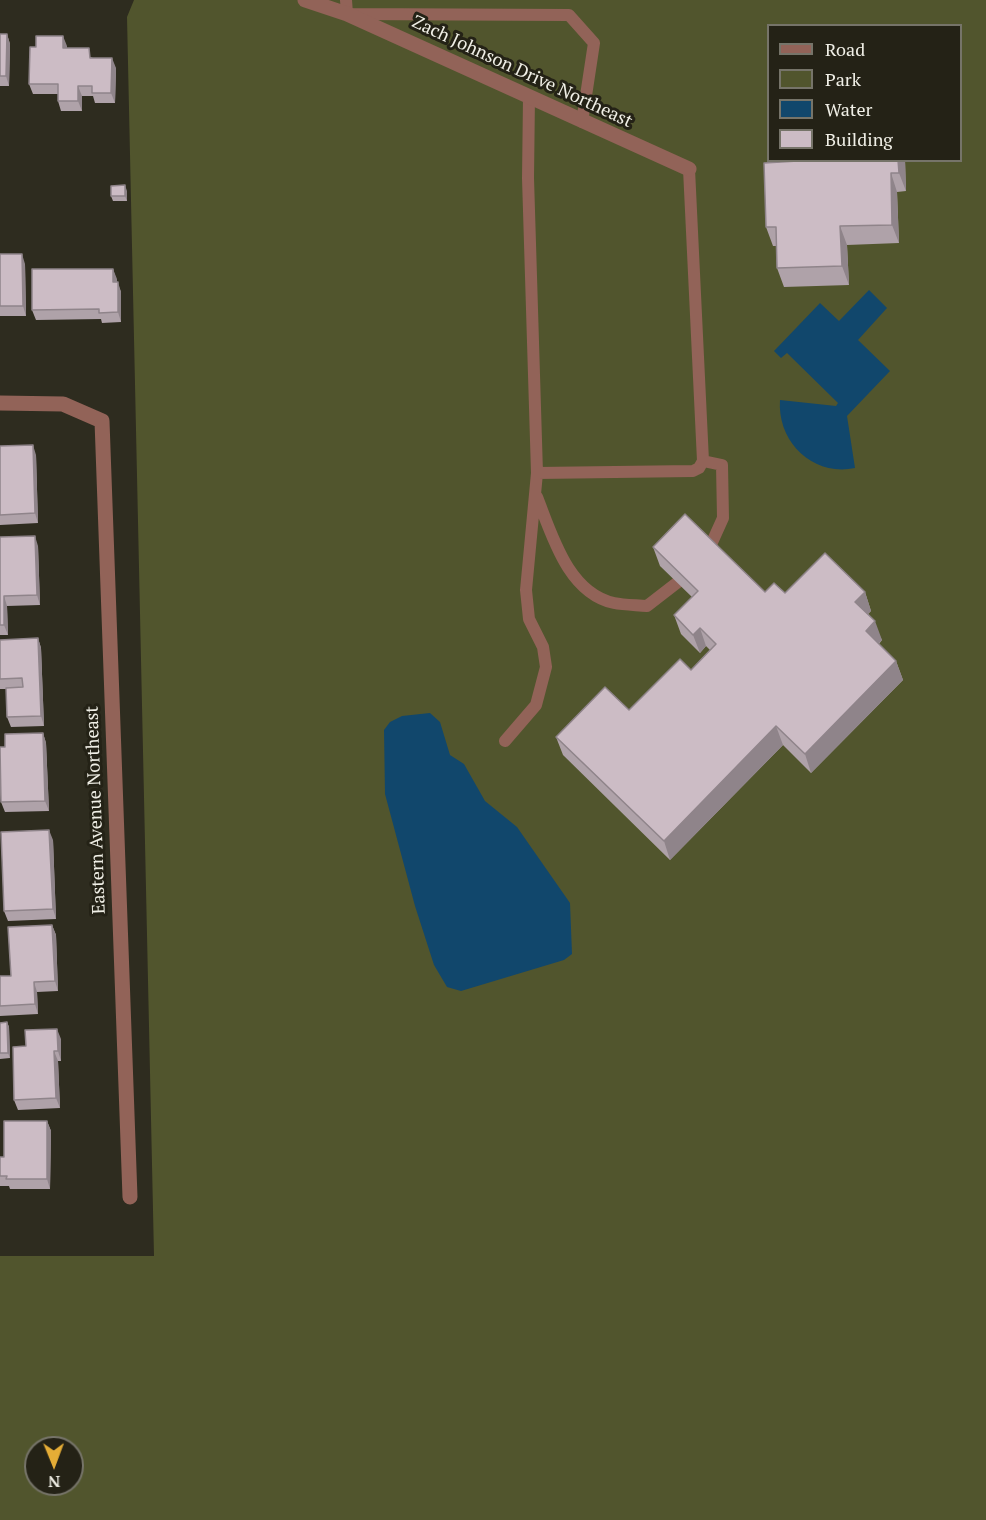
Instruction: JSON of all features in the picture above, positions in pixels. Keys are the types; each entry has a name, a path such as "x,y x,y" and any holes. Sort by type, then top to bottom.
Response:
{"street":[{"name":"Zach Johnson Drive Northeast","path":"305,0 347,7 529,98 689,169"},
{"name":"Eastern Avenue Northeast","path":"0,404 63,404 102,421 130,1197"}],"lane":[{"path":"347,7 569,15 594,43 582,122"},
{"path":"505,741 536,705 546,667 543,647 529,619 526,590 537,473 528,178 529,98"},
{"path":"537,473 693,471 703,460 689,169"},
{"path":"703,460 722,465 723,518 709,549"},
{"path":"536,494 561,554 580,585 612,603 647,606 678,582"}],"green space":[{"path":"134,0 986,0 986,1520 0,1520 0,1256 154,1256 127,17"}],"water":[{"path":"869,290 887,308 858,340 890,371 847,416 855,468 825,467 812,462 791,442 781,415 780,400 836,406 838,403 787,353 781,358 774,351 820,303 839,321"},
{"path":"430,713 440,722 450,755 464,764 485,801 517,827 570,903 572,954 564,960 461,991 447,987 434,965 415,906 385,794 384,730 390,722 402,716"}],"building":[{"path":"0,34 7,34 6,76 0,76"},
{"path":"36,36 63,36 63,48 89,48 90,58 112,58 111,93 92,93 92,86 78,86 78,101 58,101 58,84 29,84 30,47 36,47"},
{"path":"898,162 899,173 891,173 892,225 840,226 842,266 777,268 776,227 766,227 764,163"},
{"path":"125,185 125,196 111,196 111,186"},
{"path":"0,254 22,254 23,306 0,306"},
{"path":"32,269 113,269 113,282 118,282 118,312 99,313 99,309 32,310"},
{"path":"33,445 35,513 0,515 0,446"},
{"path":"685,514 765,592 774,583 785,593 825,553 865,592 855,602 875,621 866,631 896,661 805,754 776,726 664,841 556,737 605,687 629,710 680,659 691,670 716,644 700,628 693,635 674,615 698,591 653,547"},
{"path":"35,536 37,595 4,596 4,625 0,625 0,537"},
{"path":"38,638 41,716 7,717 6,688 23,687 22,678 0,679 0,640"},
{"path":"43,733 45,801 1,802 0,747 5,747 5,734"},
{"path":"49,830 53,909 4,911 1,832"},
{"path":"52,925 55,981 34,982 35,1004 0,1006 0,976 11,976 8,927"},
{"path":"7,1022 8,1053 0,1053 0,1023"},
{"path":"57,1029 58,1051 54,1051 56,1098 14,1100 13,1047 26,1046 25,1030"},
{"path":"4,1121 47,1121 47,1179 6,1179 7,1176 0,1176 0,1157 4,1157"}]}
